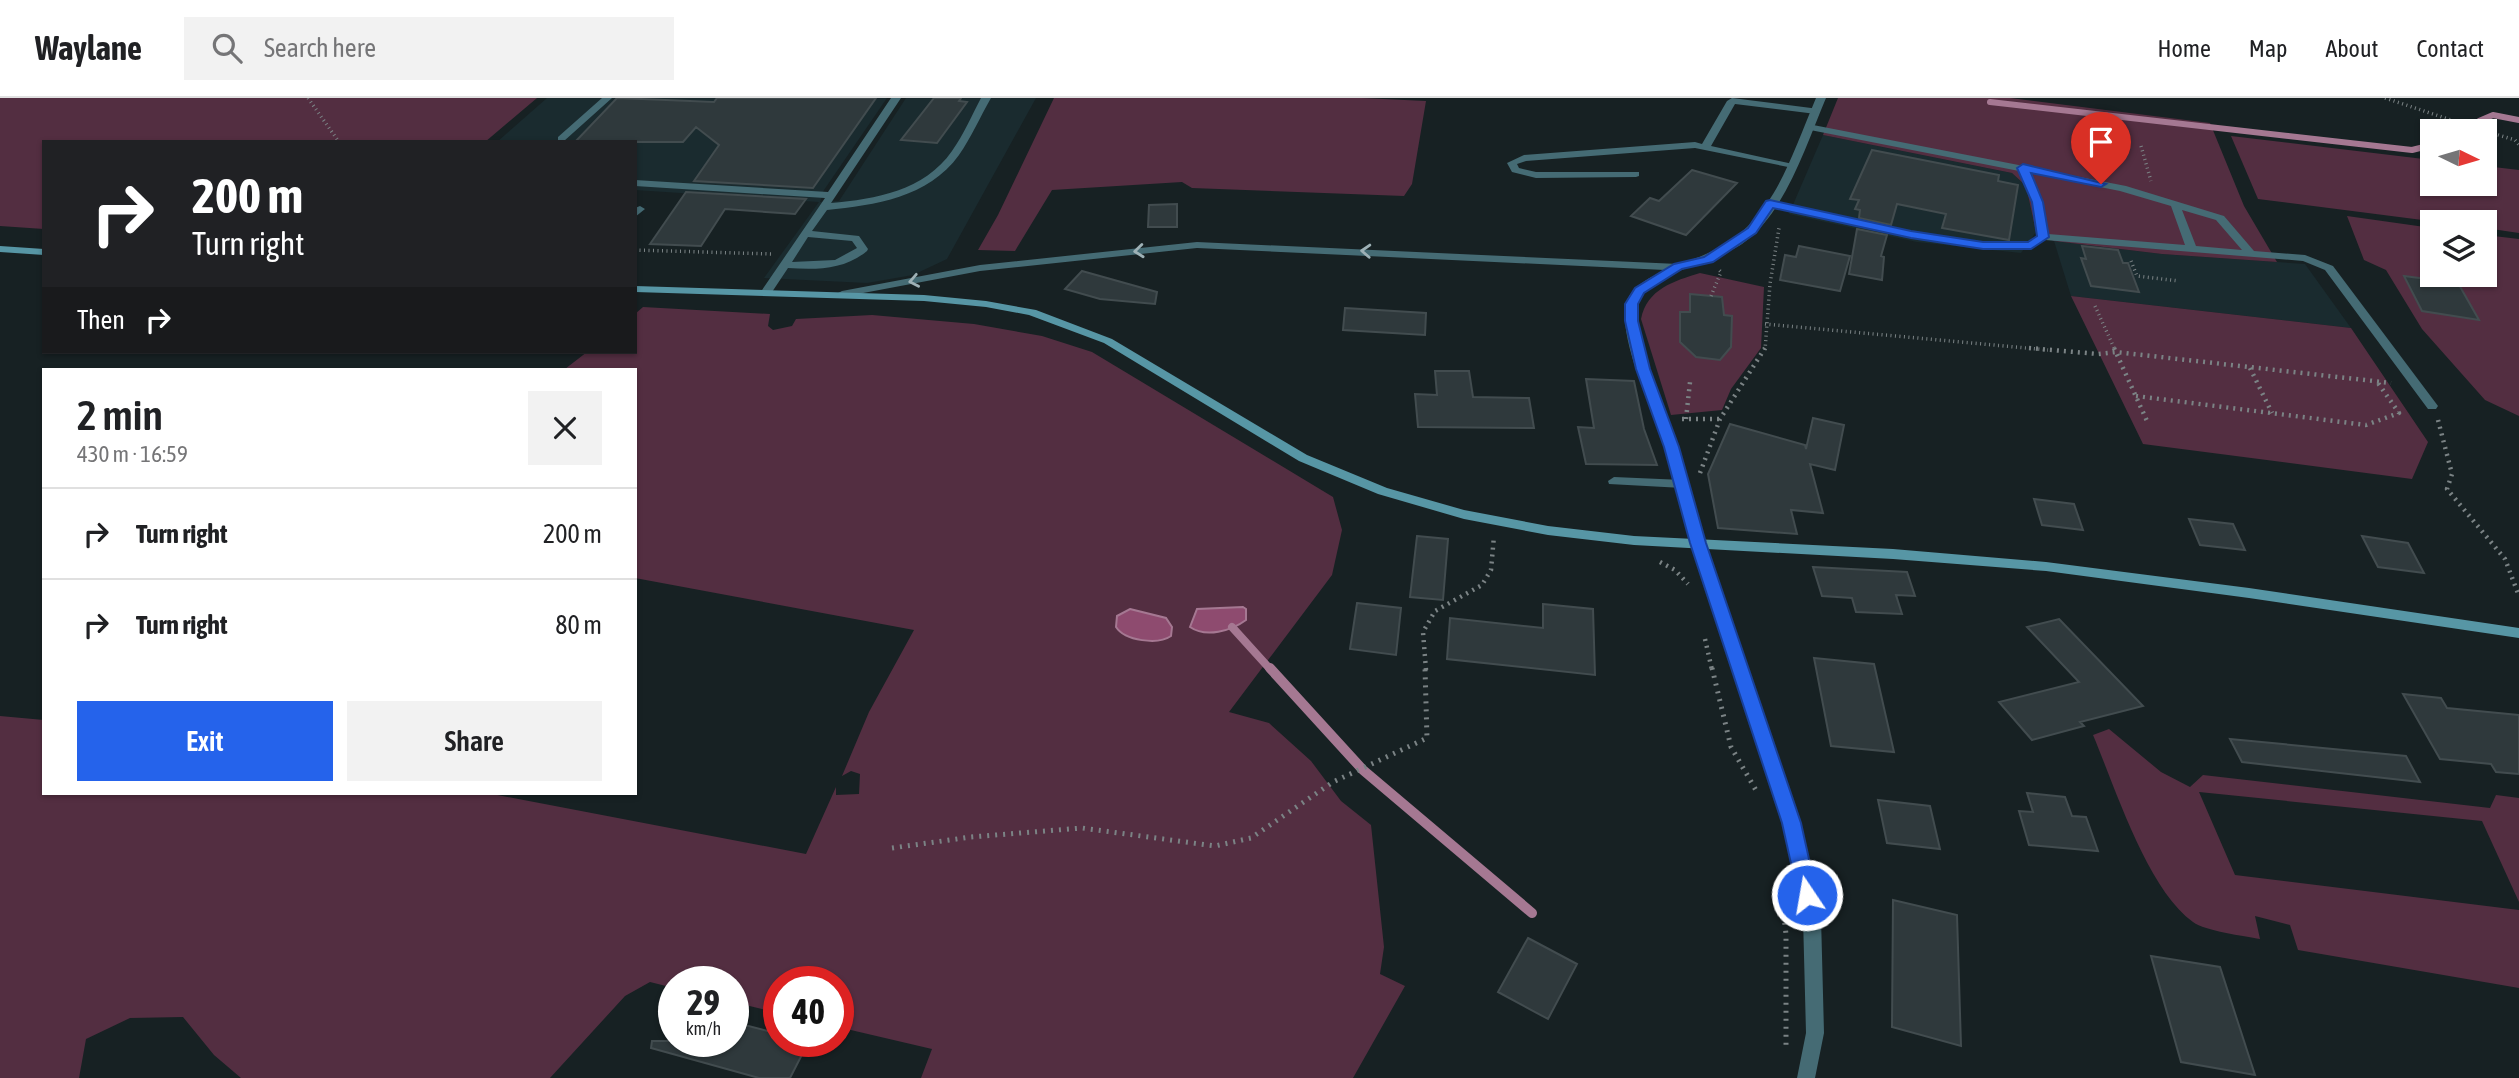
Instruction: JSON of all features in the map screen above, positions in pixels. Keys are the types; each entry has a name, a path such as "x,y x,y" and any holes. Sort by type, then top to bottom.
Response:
{"main road":[{"path":"0,249 42,251"},
{"path":"637,289 842,295 986,304 1032,312 1073,325 1108,341 1335,474 1394,497 1495,521 1560,532 2004,562 2166,582 2519,633"}],"street":[{"path":"561,139 607,98"},
{"path":"766,293 896,98"},
{"path":"824,207 893,198 914,190 951,159 986,98"},
{"path":"1807,1078 1815,1033 1812,917 1792,823 1698,543 1683,484 1662,420 1643,369 1631,321 1631,304 1639,291 1678,267 1708,259 1752,230 1770,204 1790,166 1821,98"},
{"path":"1705,147 1732,101 1816,111"},
{"path":"1808,127 2023,168 2175,204 2220,218 2251,254"},
{"path":"1636,174 1536,175 1515,170 1512,163 1524,158 1555,158 1695,145 1790,166"},
{"path":"2023,168 2038,202 2043,237"},
{"path":"637,183 832,195"},
{"path":"1770,204 1911,235 1983,245 2031,246 2043,237 2305,258 2329,268 2432,406"},
{"path":"2175,204 2192,250"},
{"path":"789,259 811,267 852,261 863,249 855,238 805,234"},
{"path":"842,295 980,268 1197,245 1678,267"},
{"path":"1614,481 1683,484"}],"path":[{"path":"308,98 338,140"},
{"path":"2385,98 2449,119"},
{"path":"2497,135 2515,140 2519,145"},
{"path":"2141,146 2156,199"},
{"path":"1702,472 1720,419 1765,351 1765,324 1781,219 1786,207"},
{"path":"2124,244 2137,276 2179,281"},
{"path":"637,250 789,259"},
{"path":"1708,259 1721,272 1711,296"},
{"path":"2095,306 2147,421"},
{"path":"1765,324 2098,354 2116,352 2417,386"},
{"path":"2250,368 2272,414"},
{"path":"1686,419 1690,382"},
{"path":"2136,396 2366,425 2399,413 2378,382"},
{"path":"2432,406 2444,435 2452,474 2447,489 2505,559 2519,596"},
{"path":"1662,420 1720,419"},
{"path":"892,848 971,837 1082,828 1214,846 1251,838 1333,782 1427,738 1429,720 1423,632 1435,611 1482,585 1491,570 1495,521"},
{"path":"1654,560 1675,570 1692,591"},
{"path":"1704,634 1731,747 1761,800"},
{"path":"1780,884 1787,986 1785,1057"}],"shaded area":[{"path":"0,98 537,98 487,140 42,140 42,229 0,226"},
{"path":"547,98 887,98 824,190 820,202 839,201 906,98 1036,98 947,259 913,275 867,283 764,278 819,202 637,190 637,140 499,140"},
{"path":"1054,98 1362,98 1426,101 1412,184 1404,196 1192,188 1182,182 1052,190 1015,251 978,250 998,215"},
{"path":"1838,98 2010,98 2210,123 2244,206 2277,262 2162,254 2054,241 2036,232 2026,186 2012,173 1823,135"},
{"path":"1823,135 2012,173 2026,186 2036,232 2021,253 1917,242 1789,214"},
{"path":"2231,136 2420,159 2420,196 2497,196 2497,167 2519,170 2519,233 2497,230 2497,210 2420,210 2420,220 2258,199"},
{"path":"2347,216 2420,226 2420,287 2497,287 2497,236 2519,239 2519,416 2485,400 2422,329 2386,270 2364,260"},
{"path":"2054,241 2162,254 2305,264 2351,328 2071,296"},
{"path":"1700,273 1764,287 1761,348 1731,389 1722,410 1671,415 1641,319 1655,293 1671,283"},
{"path":"2071,296 2351,328 2428,442 2412,479 2143,444"},
{"path":"643,307 770,314 768,326 773,330 792,326 796,319 872,315 974,324 1042,336 1092,352 1333,497 1342,530 1332,575 1229,712 1269,723 1311,761 1341,801 1371,825 1384,947 1380,974 1405,986 1353,1078 921,1078 932,1049 854,1031 854,966 763,966 763,1009 749,1006 749,966 658,966 658,984 650,982 625,996 550,1078 241,1078 214,1055 183,1017 130,1018 86,1039 79,1078 0,1078 0,716 42,720 42,795 497,795 806,854 836,787 836,795 859,794 860,774 851,771 842,776 869,712 914,630 637,578 637,368 566,368 584,354 637,354 637,312"},
{"path":"1130,609 1166,618 1172,627 1171,636 1150,641 1120,632 1116,627 1117,616"},
{"path":"1197,609 1246,609 1246,620 1233,627 1211,633 1190,627"},
{"path":"2109,729 2161,772 2190,787 2203,775 2490,808 2496,795 2519,798 2519,902 2482,821 2199,792 2235,875 2519,910 2519,988 2298,950 2290,925 2255,916 2260,939 2215,931 2193,922 2176,907 2161,886 2134,836 2093,735"}],"building":[{"path":"617,98 714,102 717,98 876,98 813,188 694,181 719,145 696,127 683,142 577,140"},
{"path":"934,98 961,98 959,101 967,102 937,143 901,140"},
{"path":"1872,150 1999,175 1998,181 2018,185 2009,240 1942,228 1946,214 1897,204 1891,225 1859,218 1860,210 1855,209 1859,200 1850,199"},
{"path":"1692,170 1737,183 1686,235 1631,216 1650,198 1659,201"},
{"path":"686,192 806,199 795,214 725,209 701,246 650,244"},
{"path":"1177,204 1177,227 1148,227 1149,205"},
{"path":"1857,229 1887,235 1881,256 1884,257 1882,280 1849,274"},
{"path":"1799,246 1850,256 1840,291 1780,280 1785,255 1796,257"},
{"path":"2082,246 2118,250 2123,263 2128,263 2139,292 2091,286 2081,258 2086,259"},
{"path":"1082,271 1157,292 1155,304 1100,299 1065,289"},
{"path":"2404,276 2420,278 2420,287 2460,287 2479,320 2422,311"},
{"path":"1690,294 1722,297 1724,315 1732,316 1731,347 1720,360 1696,357 1680,342 1680,312 1690,312"},
{"path":"1345,308 1426,313 1425,335 1343,330"},
{"path":"1435,371 1469,371 1473,397 1529,398 1534,428 1418,427 1415,394 1437,395"},
{"path":"1586,379 1634,381 1644,429 1657,465 1586,464 1578,427 1594,428"},
{"path":"1813,418 1844,425 1835,470 1810,464 1823,513 1791,510 1797,534 1718,528 1708,474 1730,424 1805,445 1806,449"},
{"path":"2034,499 2074,504 2083,530 2042,525"},
{"path":"2189,519 2233,524 2245,550 2200,545"},
{"path":"1417,536 1448,539 1443,600 1410,597"},
{"path":"2362,536 2408,543 2424,573 2378,567"},
{"path":"1813,567 1907,572 1915,596 1896,595 1902,614 1856,612 1852,598 1822,596"},
{"path":"1357,603 1401,608 1396,655 1350,649"},
{"path":"1543,604 1593,609 1595,675 1447,659 1450,618 1543,628"},
{"path":"2059,619 2143,706 2080,722 2084,726 2032,740 1999,702 2079,682 2027,627"},
{"path":"1814,658 1874,664 1894,752 1831,746"},
{"path":"2403,694 2441,698 2447,708 2519,715 2519,774 2496,772 2491,764 2440,759"},
{"path":"2230,739 2406,756 2420,782 2242,762"},
{"path":"2027,793 2065,797 2072,816 2086,817 2098,851 2029,845 2019,811 2033,812"},
{"path":"1878,800 1930,806 1940,849 1887,843"},
{"path":"1893,900 1957,915 1961,1046 1892,1027"},
{"path":"1528,938 1577,964 1548,1019 1498,992"},
{"path":"2151,956 2220,967 2255,1075 2181,1062"},
{"path":"749,1026 763,1030 763,1057 801,1057 790,1078 759,1078 683,1057 749,1057"},
{"path":"652,1041 658,1041 658,1050 651,1048"}],"waterway":[{"path":"1990,102 2412,150 2420,148"},
{"path":"2484,119 2493,115 2519,120"},
{"path":"1232,627 1271,670"},
{"path":"1270,668 1363,770 1532,913"}],"route":[{"path":"1807,895 1792,823 1698,543 1671,447 1643,369 1631,321 1631,304 1639,291 1678,267 1708,259 1752,230 1770,204 1911,235 1983,245 2031,246 2043,237 2038,202 2023,168 2101,184"}]}
